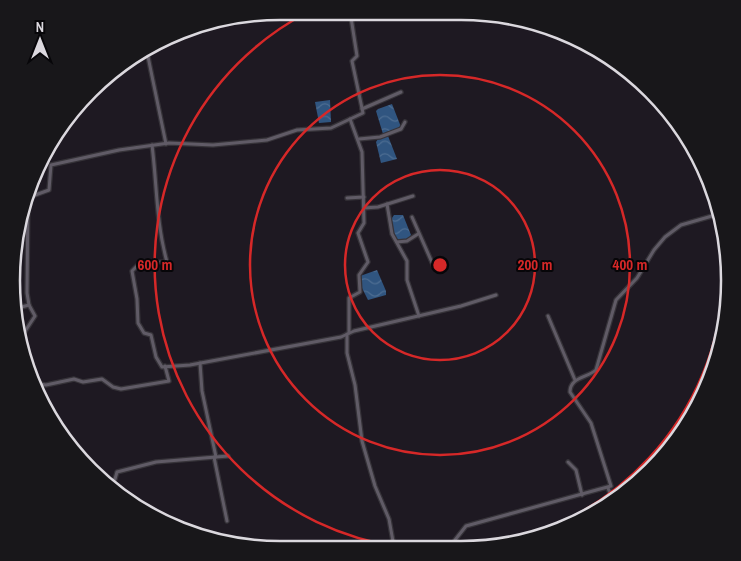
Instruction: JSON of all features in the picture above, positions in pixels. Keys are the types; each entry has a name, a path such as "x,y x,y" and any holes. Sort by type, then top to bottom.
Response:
{"street":[{"path":"35,194 49,190 51,165 119,150 152,145 179,142 213,145 259,141 297,130 331,128 363,113 352,61 357,56 351,20"},
{"path":"148,56 166,144"},
{"path":"362,109 401,92"},
{"path":"350,119 359,139 364,197 364,225 358,233 368,262 359,275 360,292 349,298 347,353 355,385 362,442 375,486 389,519 393,541"},
{"path":"359,139 380,137 402,129 405,122"},
{"path":"152,145 158,220 167,262 140,263 132,271 137,299 138,323 144,333 151,335 156,357 162,367 200,363 341,337 348,333 496,296"},
{"path":"364,208 387,204 413,196"},
{"path":"347,198 364,197"},
{"path":"387,204 391,230 407,261 407,280 419,316"},
{"path":"455,541 466,526 608,488 612,484 606,473 595,433 586,413 570,392 570,387 575,380 590,375 596,370 616,300 637,278 654,250 665,237 681,225 713,216"},
{"path":"412,217 418,234 422,235 434,266"},
{"path":"25,331 35,316 29,305 27,275 28,218"},
{"path":"397,242 407,241 418,234"},
{"path":"22,307 29,305"},
{"path":"548,316 575,380"},
{"path":"200,363 202,391 227,520"},
{"path":"42,384 102,379 112,387 121,389 169,381 164,366"},
{"path":"114,480 117,472 136,465 228,456"},
{"path":"568,462 576,470 582,495"},
{"path":"608,488 610,493"}],"water":[{"path":"330,100 331,122 319,123 315,102"},
{"path":"392,104 401,127 383,134 376,111"},
{"path":"388,136 397,159 381,163 376,142 378,139"},
{"path":"394,215 403,215 411,235 408,239 397,241 390,221"},
{"path":"377,270 386,295 368,300 362,288 360,276"}]}
